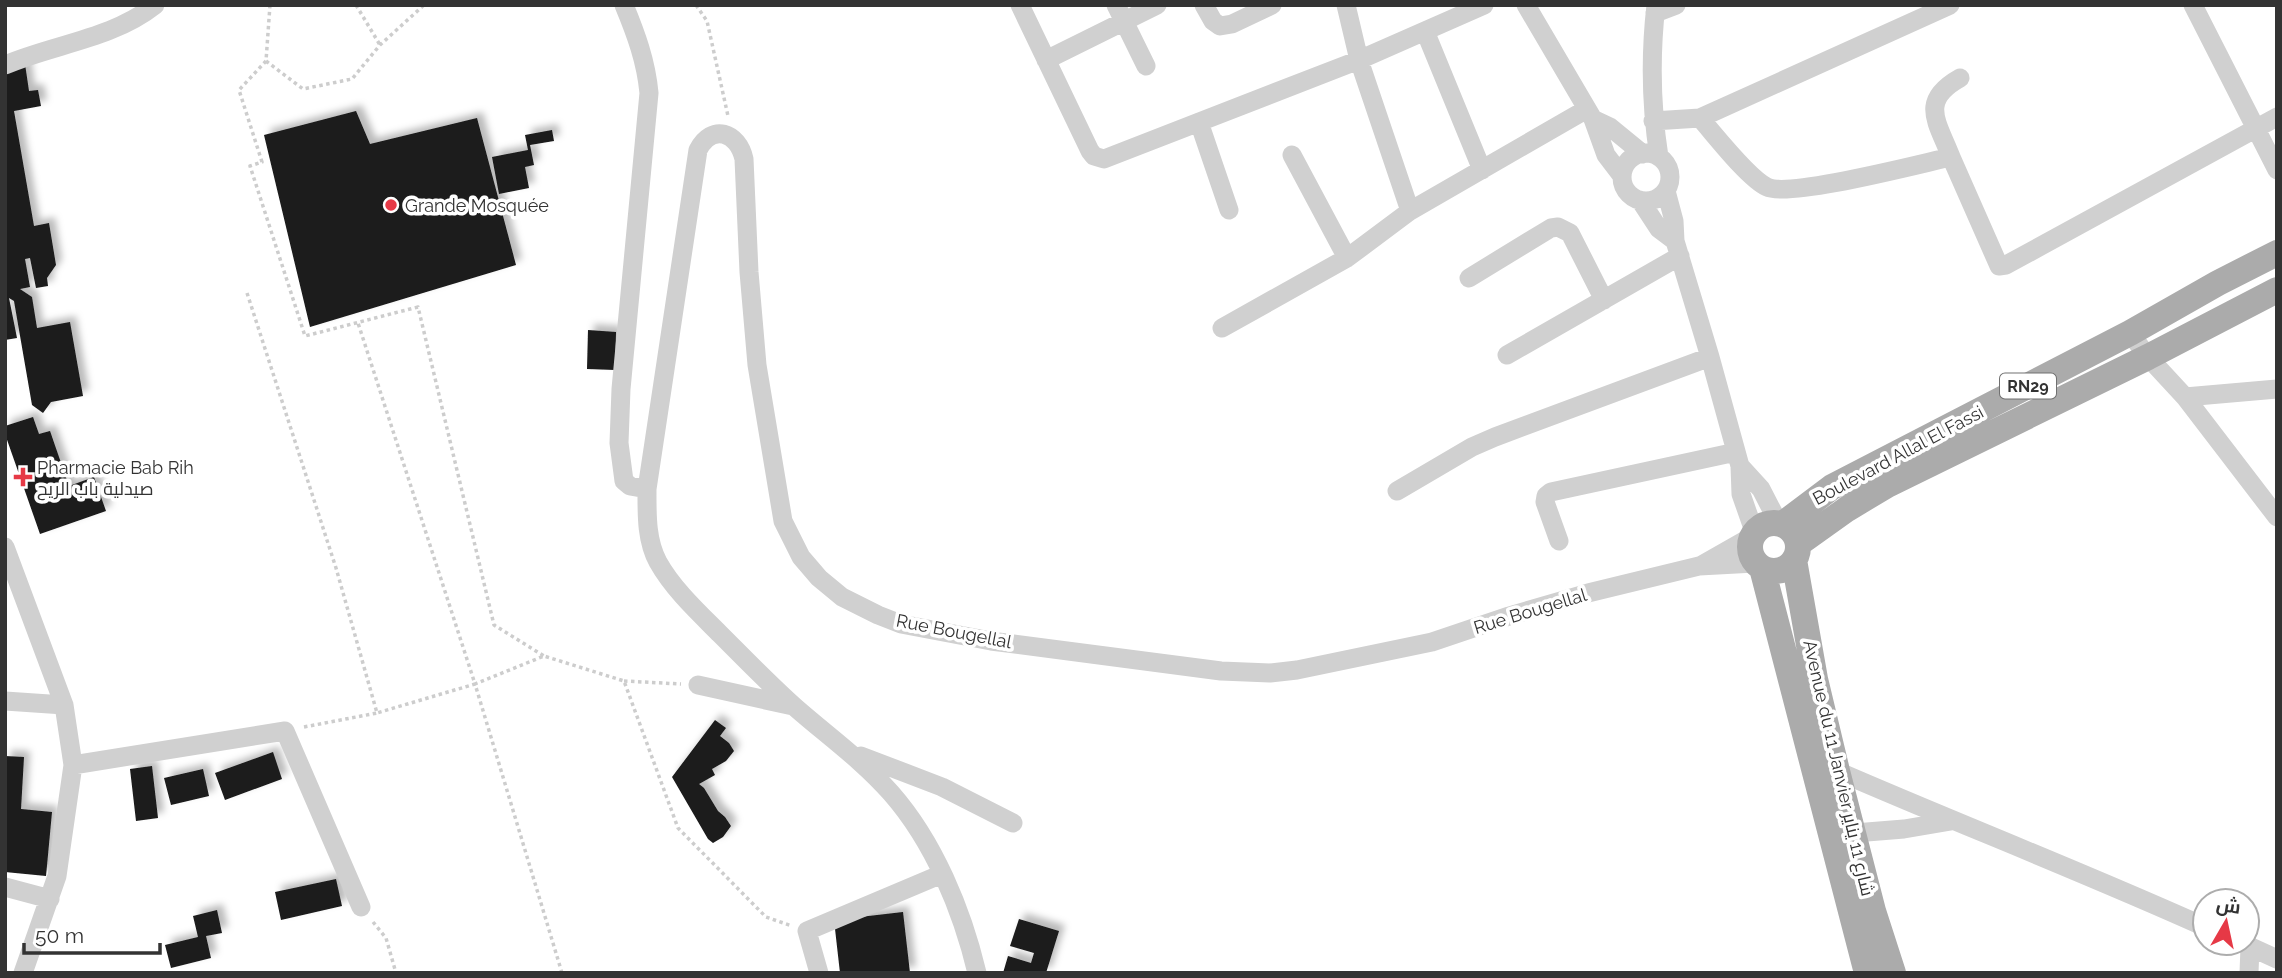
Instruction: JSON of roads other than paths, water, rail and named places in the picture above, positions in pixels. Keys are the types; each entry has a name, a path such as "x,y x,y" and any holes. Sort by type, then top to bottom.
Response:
{"main road":[{"name":"Boulevard Allal El Fassi","path":"1772,544 1832,487 2130,333 2277,253"},
{"name":"Boulevard Allal El Fassi","path":"1772,544 1831,520 1887,485 2148,357 2277,290"},
{"name":"Avenue du 11 Janvier شارع 11 يناير","path":"1772,544 1815,679 1837,771 1842,834 1894,973"},
{"name":"Avenue du 11 Janvier شارع 11 يناير","path":"1772,544 1842,834 1867,973"}],"street":[{"path":"5,65 23,57 89,39 155,5"},
{"path":"624,5 639,41 649,93 621,389 619,443 624,481 630,486 649,480 649,532 658,561 701,615 794,706 847,750 892,794 942,874 977,973"},
{"path":"1020,5 1090,151 1099,158 1108,158 1359,60 1484,5"},
{"path":"1046,60 1120,13 1157,5"},
{"path":"1204,5 1213,21 1220,26 1232,24 1272,5"},
{"path":"1346,5 1359,60 1410,211"},
{"path":"1526,5 1590,114 1606,155 1622,176 1627,191 1640,200 1659,198 1666,191 1670,176 1665,162 1590,114"},
{"path":"1651,155 1654,121 1651,67 1656,9 1676,5"},
{"path":"1654,121 1700,118 1950,5"},
{"path":"2193,5 2277,170"},
{"path":"1120,13 1146,66"},
{"path":"1425,31 1482,170"},
{"path":"1960,78 1944,87 1936,97 1935,118 1998,266 2006,265 2277,117"},
{"path":"1223,328 1347,258 1410,211 1590,114"},
{"path":"1700,118 1764,187 1775,190 1807,188 1951,157"},
{"path":"1199,122 1229,210"},
{"name":"Rue Bougellal","path":"649,480 698,150 706,138 724,134 734,138 742,147 744,159 749,272 757,365 783,521 801,557 819,578 842,597 901,624 990,640 1221,671 1270,673 1420,645 1588,593 1699,566 1772,544"},
{"path":"1292,155 1347,258"},
{"path":"1622,176 1629,161 1651,155"},
{"name":"Avenue du 11 Janvier شارع 11 يناير","path":"1666,191 1674,221 1677,249 1738,459 1761,489 1772,544"},
{"name":"Avenue du 11 Janvier شارع 11 يناير","path":"1640,200 1659,229 1677,249"},
{"path":"1469,278 1558,227 1570,233 1605,300"},
{"path":"1507,355 1605,300 1677,249"},
{"path":"2130,333 2185,397 2277,517"},
{"path":"1397,491 1494,437 1710,357"},
{"path":"2185,397 2277,389"},
{"path":"1559,541 1545,502 1546,496 1551,492 1738,459"},
{"path":"5,547 64,705 73,765 65,827 50,899 23,973"},
{"path":"698,685 794,706"},
{"path":"5,701 64,705"},
{"path":"73,765 285,731 361,907"},
{"path":"847,750 942,787 1013,823"},
{"path":"1837,771 1952,821 2097,878 2191,921"},
{"path":"1842,834 1952,821"},
{"path":"819,973 807,931 942,874"},
{"path":"5,887 50,899"}],"place":[{"name":"Grande Mosquée","path":"391,205"},
{"name":"Pharmacie Bab Rih صيدلية باب الريح","path":"23,477"}]}
